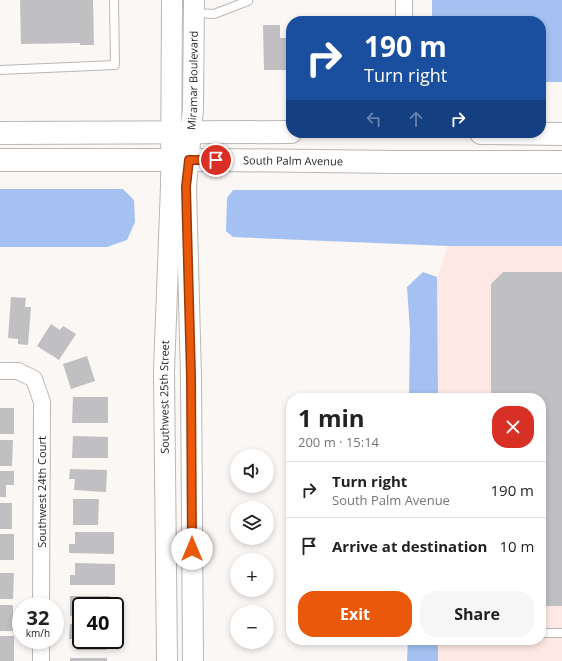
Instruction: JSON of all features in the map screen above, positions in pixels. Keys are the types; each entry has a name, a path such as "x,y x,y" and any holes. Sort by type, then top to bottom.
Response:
{"main road":[{"path":"0,133 286,132"},
{"path":"546,134 562,134"},
{"name":"South Palm Avenue","path":"0,160 562,162"}],"street":[{"name":"Miramar Boulevard","path":"172,0 181,133"},
{"path":"404,0 404,16"},
{"name":"Miramar Boulevard","path":"181,133 193,109 194,7"},
{"name":"Southwest 25th Street","path":"167,661 164,371 181,133"},
{"name":"Southwest 25th Street","path":"180,160 186,187 191,370 192,661"},
{"name":"Southwest 24th Court","path":"0,371 18,371 34,379 42,402 41,597"},
{"path":"41,649 41,661"}],"lane":[{"path":"0,70 115,65 114,0"},
{"path":"194,7 214,14 248,1"},
{"path":"546,632 562,632"}],"shaded area":[{"path":"448,246 562,246 562,661 438,661 438,645 546,645 546,393 438,393 437,277"}],"water":[{"path":"432,0 562,0 562,82 546,82 546,16 432,16"},
{"path":"0,189 123,189 134,200 135,222 127,240 107,247 0,247"},
{"path":"233,190 562,190 562,246 448,246 233,237 226,231 227,198"},
{"path":"423,272 437,277 438,393 409,393 410,331 407,287"},
{"path":"408,645 438,645 438,661 407,661"}],"building":[{"path":"20,0 93,0 94,45 80,45 80,43 21,44"},
{"path":"263,25 280,25 280,38 286,38 286,70 264,70"},
{"path":"503,272 562,272 562,606 546,606 546,393 491,393 491,284"},
{"path":"11,297 26,298 25,307 31,307 28,345 18,344 18,339 8,338"},
{"path":"51,324 60,330 63,326 76,334 59,360 37,346"},
{"path":"87,356 95,381 71,389 63,364"},
{"path":"73,397 108,397 108,423 72,423"},
{"path":"0,408 14,408 14,434 0,434"},
{"path":"73,436 108,437 108,458 72,458"},
{"path":"0,440 13,440 12,466 0,466"},
{"path":"70,469 107,470 106,492 74,490 75,479 69,479"},
{"path":"0,471 14,471 14,485 6,485 6,497 0,497"},
{"path":"73,499 99,499 98,525 73,525"},
{"path":"0,503 12,503 12,529 0,529"},
{"path":"75,532 114,532 114,554 69,553 69,544 75,544"},
{"path":"0,534 14,534 14,560 0,560"},
{"path":"75,563 115,564 115,585 70,585 70,575 75,575"},
{"path":"0,573 14,573 12,599 0,599"},
{"path":"70,596 110,596 72,597 72,616 70,616"},
{"path":"0,605 12,605 12,631 0,631"},
{"path":"70,624 72,624 72,639 69,639"},
{"path":"0,636 12,636 14,661 0,661"},
{"path":"77,649 107,649 107,650"},
{"path":"70,658 107,658 107,661 70,661"}],"route":[{"path":"192,549 191,377 186,187 189,160 216,160"}]}
